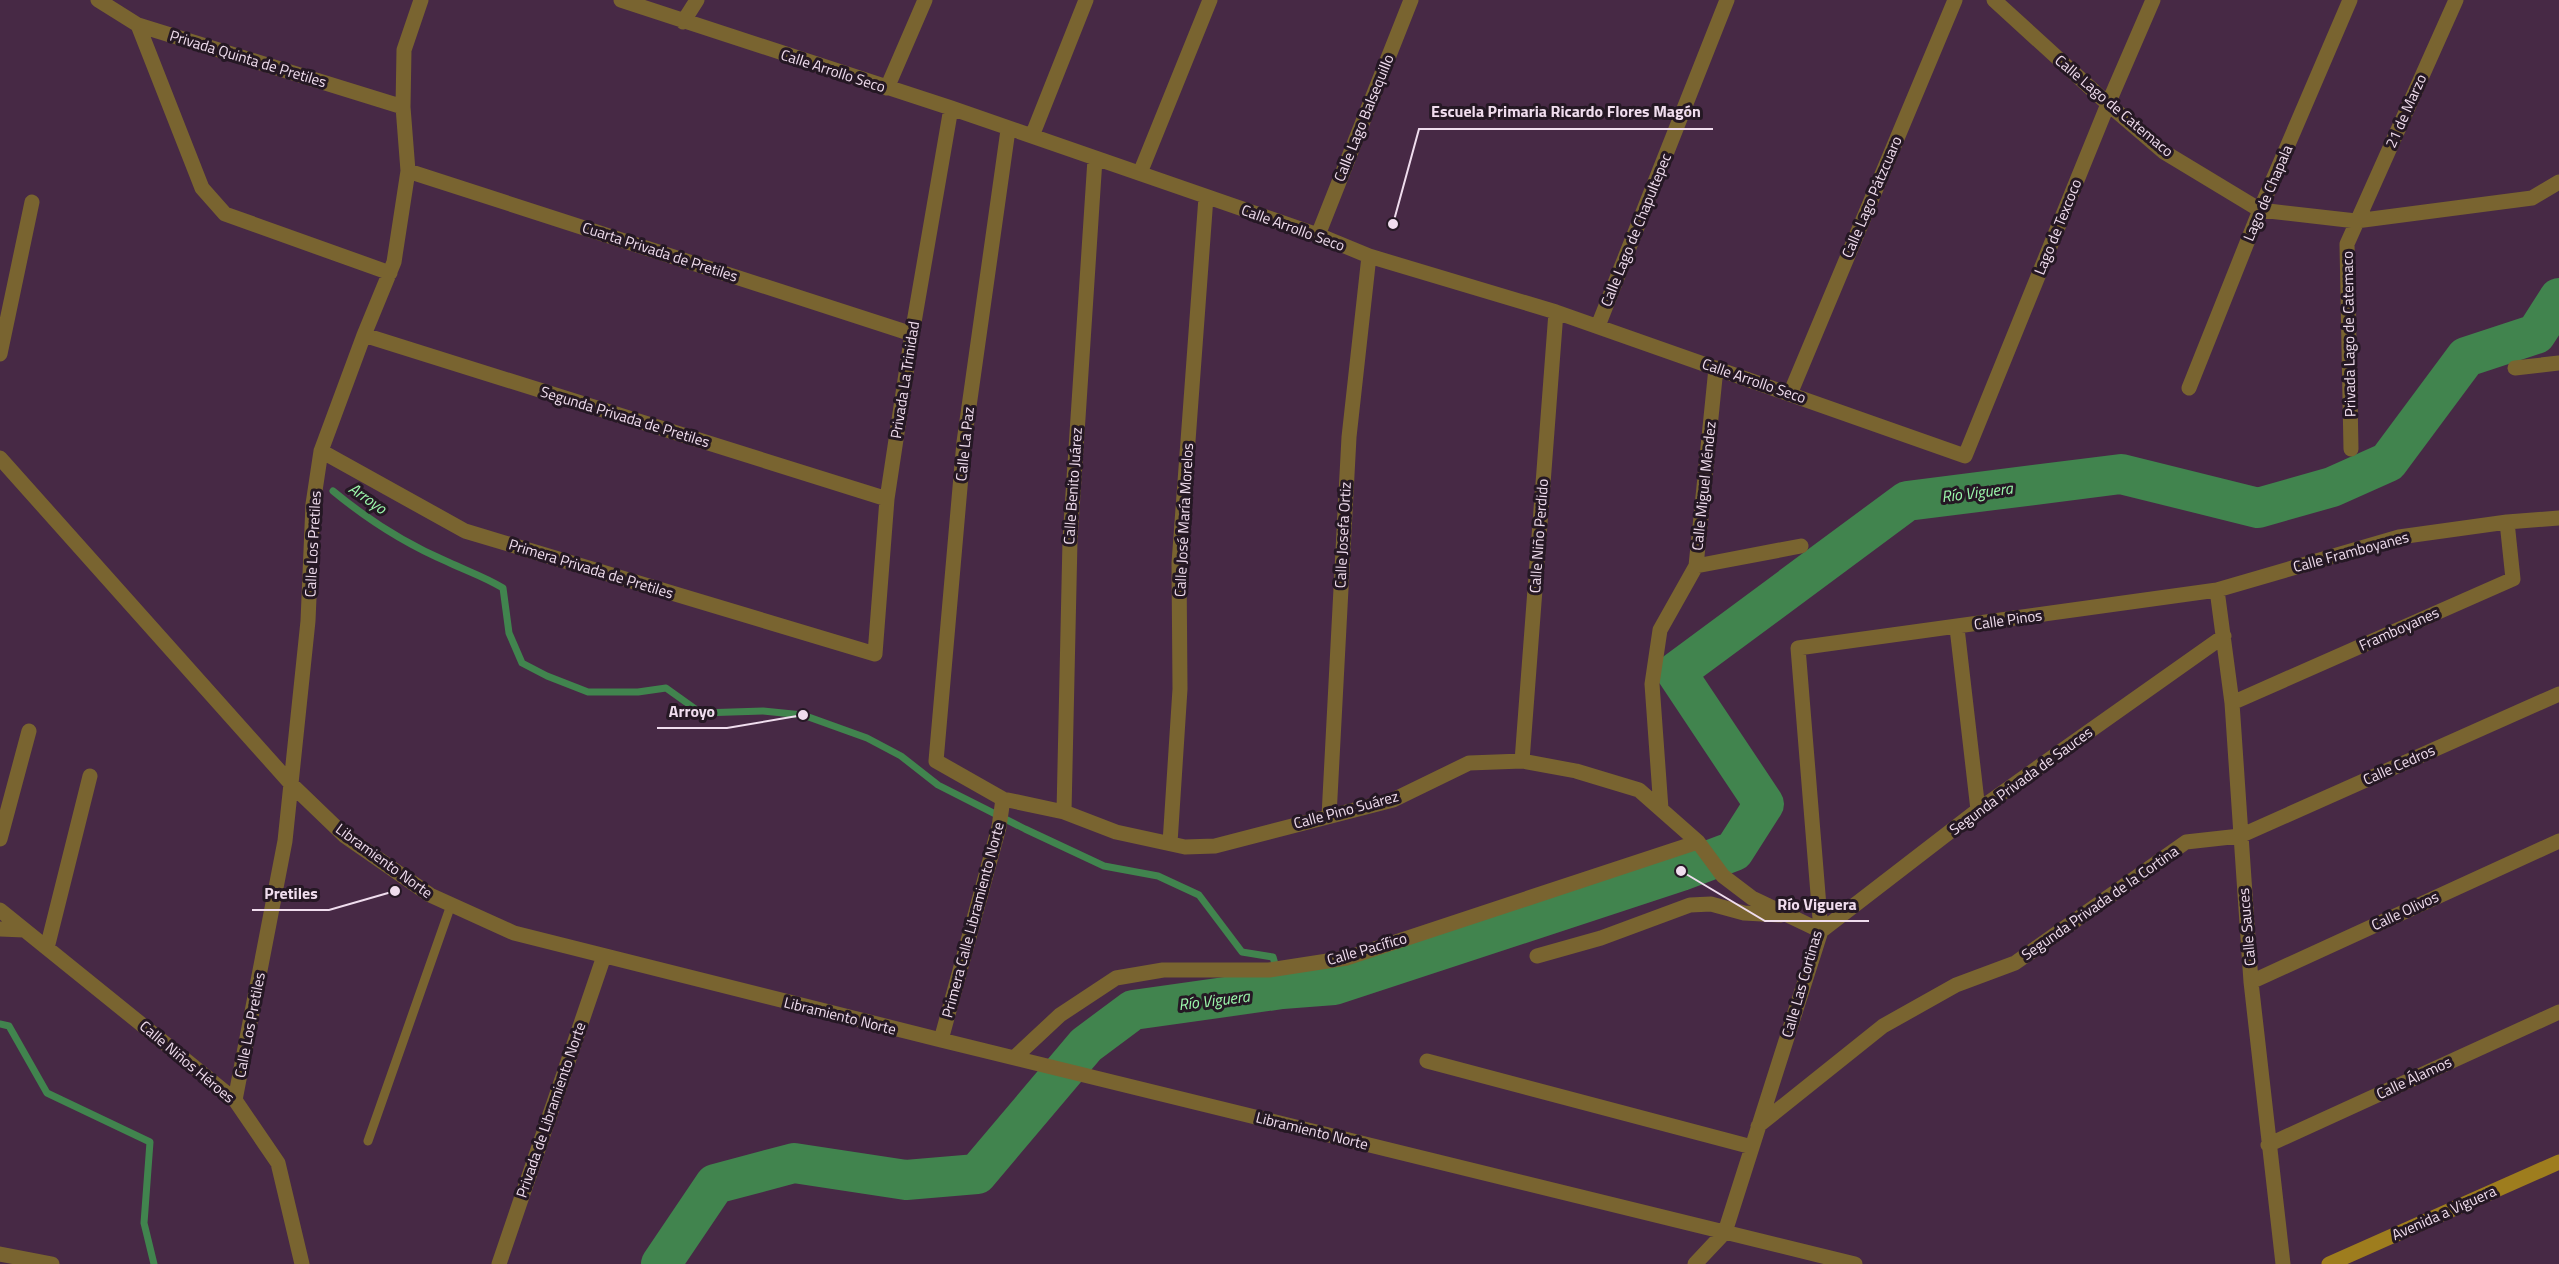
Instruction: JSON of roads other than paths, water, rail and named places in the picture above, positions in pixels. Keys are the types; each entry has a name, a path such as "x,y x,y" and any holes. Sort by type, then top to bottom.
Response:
{"street":[{"name":"Privada Quinta de Pretiles","path":"98,0 138,25 404,107"},
{"name":"Calle Los Pretiles","path":"235,1100 285,842 308,621 314,504 321,451 394,262 408,171 404,107 404,50 422,0"},
{"name":"Calle Arrollo Seco","path":"621,0 951,108 1008,130 1032,136 1318,235 1369,256 1598,326 1965,456"},
{"path":"683,22 697,0"},
{"path":"887,88 925,0"},
{"path":"1032,136 1086,0"},
{"path":"1140,173 1210,0"},
{"name":"Calle Lago Balsequillo","path":"1318,235 1411,0"},
{"name":"Calle Lago de Chapultepec","path":"1598,326 1727,0"},
{"name":"Calle Lago Pátzcuaro","path":"1790,394 1955,0"},
{"name":"Calle Lago de Catemaco","path":"1994,0 2164,152 2260,210 2356,221 2532,198 2559,182"},
{"name":"Lago de Texcoco","path":"1965,456 2152,0"},
{"name":"Lago de Chapala","path":"2189,388 2260,210 2350,0"},
{"name":"21 de Marzo","path":"2356,221 2456,0"},
{"path":"138,25 202,188 225,214 390,273"},
{"name":"Privada La Trinidad","path":"874,654 887,500 912,334 951,108"},
{"name":"Calle La Paz","path":"936,761 964,442 1008,130"},
{"name":"Calle Benito Juárez","path":"1064,812 1070,540 1095,159"},
{"name":"Cuarta Privada de Pretiles","path":"408,171 912,334"},
{"name":"Calle José María Morelos","path":"1170,843 1180,689 1179,563 1206,197"},
{"path":"0,354 32,202"},
{"name":"Privada Lago de Catemaco","path":"2351,449 2347,244 2356,221"},
{"name":"Calle Josefa Ortiz","path":"1329,816 1348,437 1369,256"},
{"name":"Calle Niño Perdido","path":"1522,761 1556,312"},
{"name":"Segunda Privada de Pretiles","path":"364,335 887,500"},
{"path":"2515,368 2559,363"},
{"name":"Calle Miguel Méndez","path":"1661,810 1652,684 1660,630 1696,566 1716,368"},
{"name":"Primera Privada de Pretiles","path":"321,451 465,531 874,654"},
{"name":"Libramiento Norte","path":"0,458 292,785 345,836 430,895 514,933 1855,1264"},
{"name":"Calle Framboyanes","path":"2217,590 2399,537 2507,522 2559,518"},
{"name":"Framboyanes","path":"2232,703 2513,579 2507,522"},
{"path":"1696,566 1801,546"},
{"name":"Calle Pinos","path":"1798,648 1957,628 2217,590"},
{"name":"Calle Sauces","path":"2217,590 2232,703 2251,982 2283,1264"},
{"path":"1957,628 1978,810"},
{"name":"Segunda Privada de Sauces","path":"1821,931 1978,810 2224,636"},
{"name":"Calle Las Cortinas","path":"1695,1264 1725,1232 1821,931 1798,648"},
{"name":"Calle Cedros","path":"2240,836 2559,694"},
{"path":"0,838 29,730"},
{"name":"Calle Pino Suárez","path":"936,761 1002,805 1064,812 1116,832 1185,847 1215,846 1393,800 1469,763 1522,761 1576,771 1639,790 1698,842 1723,876 1752,898 1821,931"},
{"path":"47,948 90,776"},
{"name":"Primera Calle Libramiento Norte","path":"941,1040 999,827 1002,805"},
{"name":"Segunda Privada de la Cortina","path":"1758,1126 1883,1026 1956,985 2015,963 2186,842 2240,836"},
{"name":"Calle Olivos","path":"2251,982 2559,841"},
{"name":"Calle Pacífico","path":"1015,1058 1060,1015 1116,978 1163,970 1269,970 1347,958 1698,842"},
{"path":"1537,956 1601,938 1690,905 1711,904 1744,913 1790,916"},
{"name":"Calle Niños Héroes","path":"0,910 235,1100 278,1163 302,1264"},
{"path":"0,929 24,930"},
{"name":"Privada de Libramiento Norte","path":"499,1264 604,956"},
{"name":"Calle Álamos","path":"2268,1145 2559,1012"},
{"path":"1427,1061 1752,1147"},
{"name":"Avenida a Viguera","path":"2329,1264 2559,1162"},
{"path":"0,1254 52,1264"}],"lane":[{"path":"368,1141 451,905"}],"waterway":[{"name":"Río Viguera","path":"661,1264 715,1184 794,1163 906,1180 977,1174 1086,1045 1133,1010 1282,989 1334,985 1681,871 1734,851 1764,804 1676,672 1907,501 2121,474 2258,508 2332,487 2388,462 2466,357 2536,334 2559,298"},
{"name":"Arroyo","path":"333,491 360,512 403,539 503,588 509,633 522,663 547,676 588,692 638,692 666,688 701,713 763,711 803,715 867,738 901,756 938,785 1025,829 1104,866 1158,876 1199,895 1242,952 1273,957 1282,989"},
{"path":"0,1024 9,1026 47,1093 150,1142 144,1223 154,1264"}],"place":[{"name":"Escuela Primaria Ricardo Flores Magón","path":"1393,224"},
{"name":"Arroyo","path":"803,715"},
{"name":"Río Viguera","path":"1681,871"},
{"name":"Pretiles","path":"395,891"}]}
